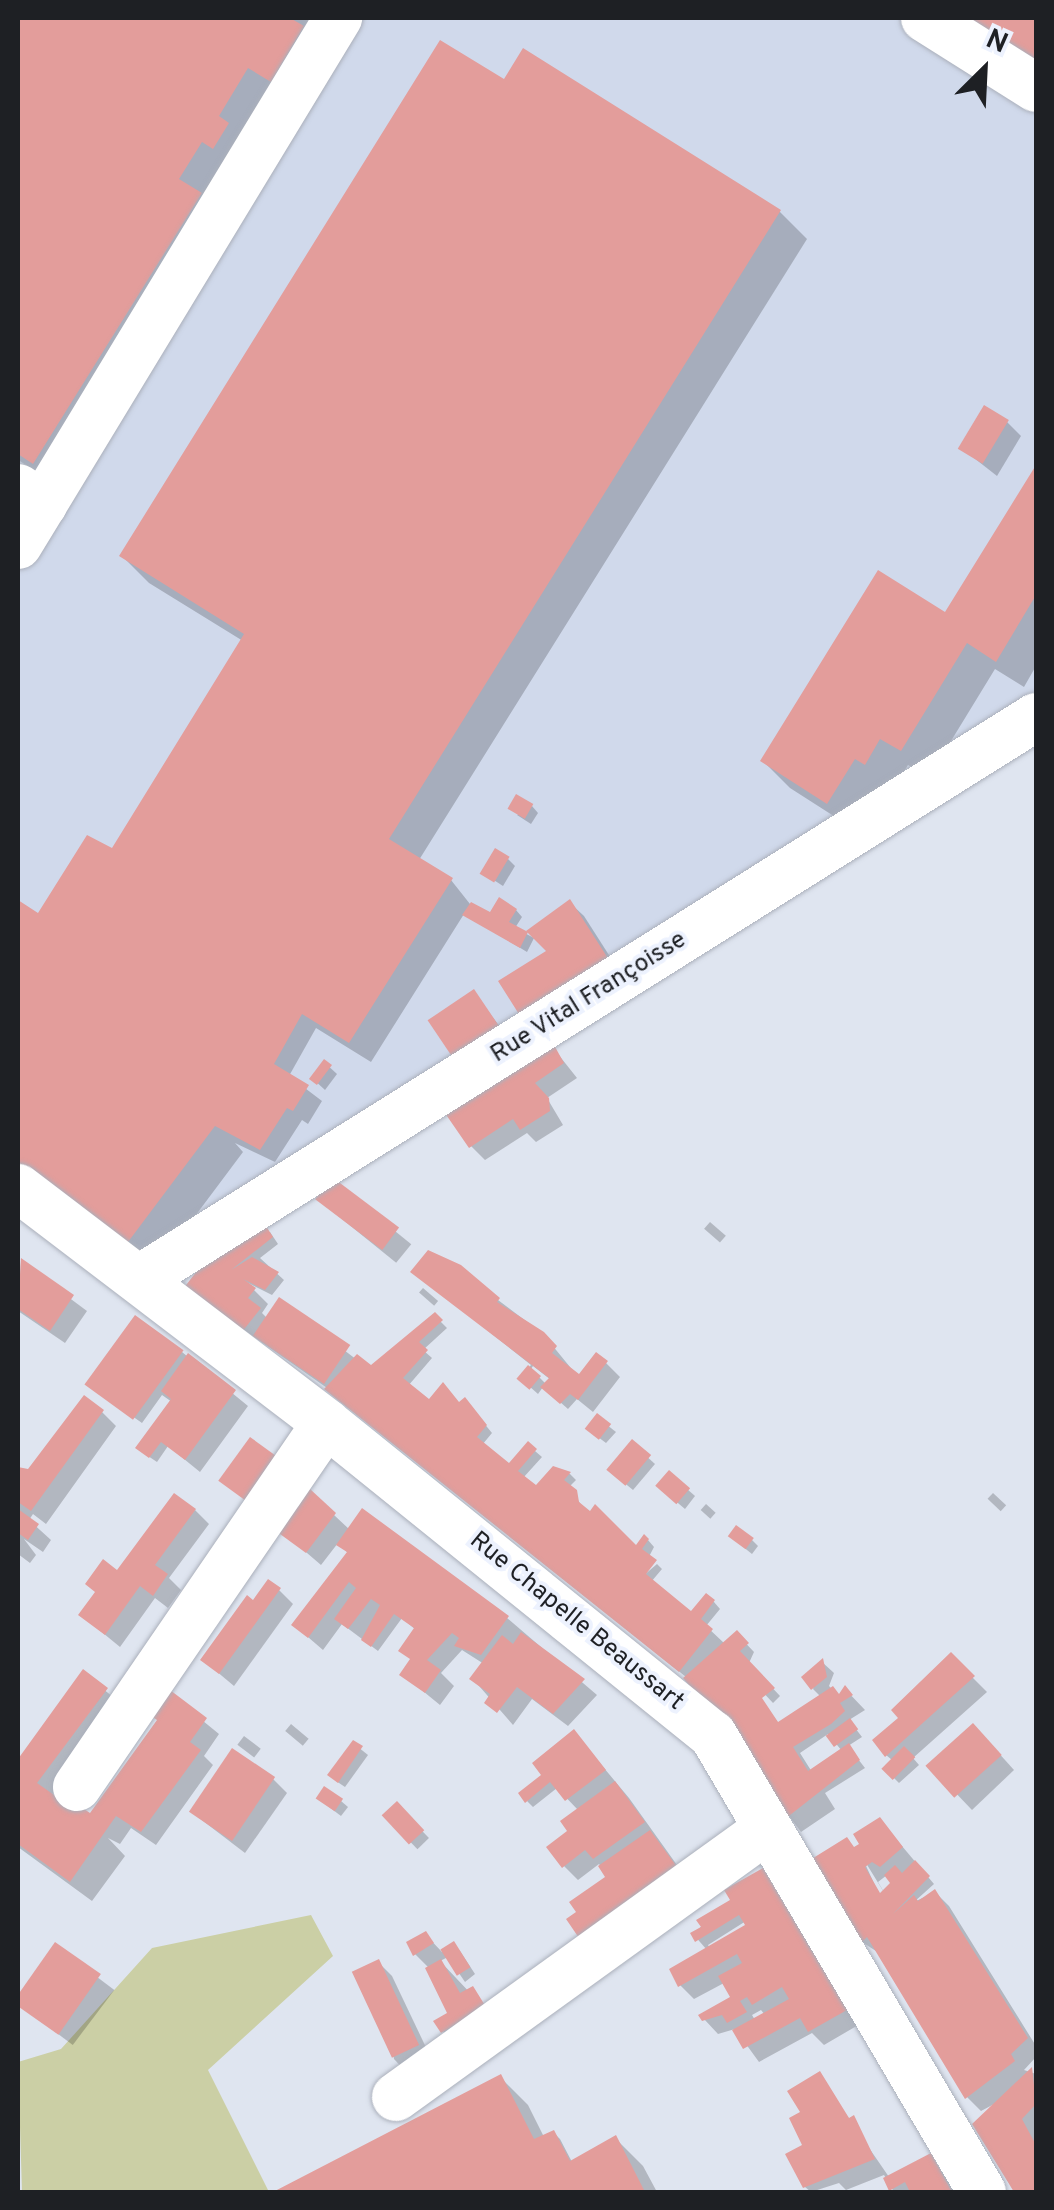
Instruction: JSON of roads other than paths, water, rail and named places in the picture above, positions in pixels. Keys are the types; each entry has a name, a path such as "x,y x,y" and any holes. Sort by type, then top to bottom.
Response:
{"street":[{"path":"18,545 30,496 338,18"},
{"path":"925,18 1036,88"},
{"name":"Rue Vital Françoisse","path":"141,1278 1036,717"},
{"name":"Rue Chapelle Beaussart","path":"18,1188 141,1278 713,1735 982,2192"},
{"path":"77,1787 326,1424"},
{"path":"396,2098 768,1830"}]}
